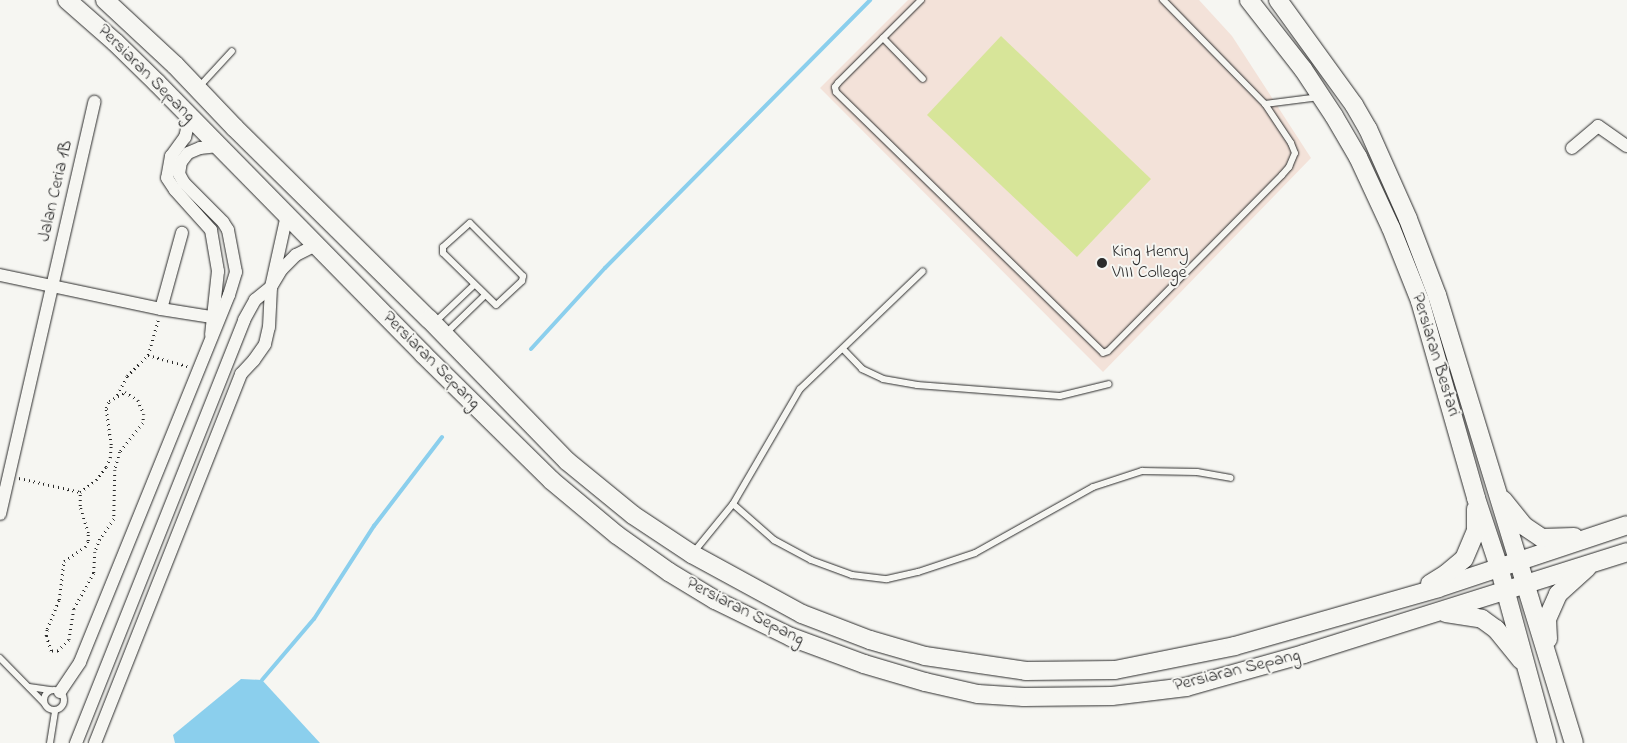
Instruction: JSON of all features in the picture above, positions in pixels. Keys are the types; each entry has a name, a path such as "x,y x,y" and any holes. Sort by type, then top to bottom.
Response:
{"street":[{"name":"Persiaran Sepang","path":"67,0 115,42 190,116 423,354 551,480 617,535 669,572 715,600 791,637 864,664 925,682 978,694 1024,697 1112,696 1186,688 1304,654 1627,552"},
{"name":"Persiaran Sepang","path":"105,0 198,89 567,461 633,515 692,554 802,614 870,640 925,656 1026,671 1116,670 1179,659 1235,646 1406,598 1627,525"},
{"name":"Persiaran Bestari","path":"1249,0 1322,97 1358,157 1391,228 1420,301 1476,498 1506,591 1547,743"},
{"name":"Persiaran Bestari","path":"1278,0 1354,105 1368,129 1408,219 1437,295 1495,490 1519,561 1574,743"},
{"name":"Jalan Ceria 1B","path":"0,514 94,102"},
{"path":"55,691 80,662 211,340 216,318 218,271 211,230 175,190 168,178 171,156 185,137 190,116"},
{"path":"1572,148 1598,126 1627,146"},
{"path":"216,318 236,272 230,238 223,222 184,183 179,174 181,162 188,154 200,148 218,146"},
{"path":"307,199 370,274 430,337 433,343 431,348 423,354"},
{"path":"95,743 241,374 265,344 269,327 271,286 287,216"},
{"path":"161,309 182,233"},
{"path":"76,743 244,320 255,300 271,286 282,269 296,255 316,245"},
{"path":"0,275 52,288 216,318"},
{"path":"1495,490 1524,526 1542,538 1592,536"},
{"path":"1406,598 1446,574 1464,559 1476,530 1476,498"},
{"path":"1549,660 1547,619 1558,594 1586,569 1607,558"},
{"path":"1424,616 1441,612 1464,614 1482,619 1496,629 1527,669"}],"lane":[{"path":"921,0 834,87 836,92 1103,354 1289,167 1295,153 1291,142 1265,104 1163,0"},
{"path":"883,38 923,79"},
{"path":"198,89 232,51"},
{"path":"1265,104 1322,97"},
{"path":"470,223 524,278 496,305 484,296 442,250 470,223"},
{"path":"692,554 732,504 786,409 800,389 923,271"},
{"path":"438,329 474,285"},
{"path":"438,329 484,296"},
{"path":"843,349 862,369 882,379 916,385 1060,396 1109,384"},
{"path":"732,504 774,540 810,560 852,575 887,579 918,572 975,553 1093,488 1142,471 1196,472 1230,478"},
{"path":"0,658 48,708 55,710"},
{"path":"29,687 55,691 64,698 63,704 55,710 50,743"},
{"path":"44,703 43,698 55,691"}],"path":[{"path":"117,395 127,376 148,355 161,309"},
{"path":"148,355 198,369"},
{"path":"9,476 80,492 96,480 110,458 106,408 109,401 125,392 138,400 144,414 143,423 120,452 115,470 114,520 100,539 95,552 94,574 74,609 69,640 58,651 51,651 46,636 59,600 64,562 85,547 88,541 88,533 80,506 80,492"}],"shaded area":[{"name":"King Henry VIII College","path":"908,0 1199,0 1232,36 1311,158 1103,372 820,88"}],"green space":[{"path":"1001,36 1151,179 1077,257 927,115"}],"water":[{"path":"241,679 262,680 320,743 175,743 173,735"}],"waterway":[{"path":"531,349 605,268 870,0"},
{"path":"262,680 314,619 374,526 442,437"}],"place":[{"name":"King Henry VIII College","path":"1102,263"}]}
